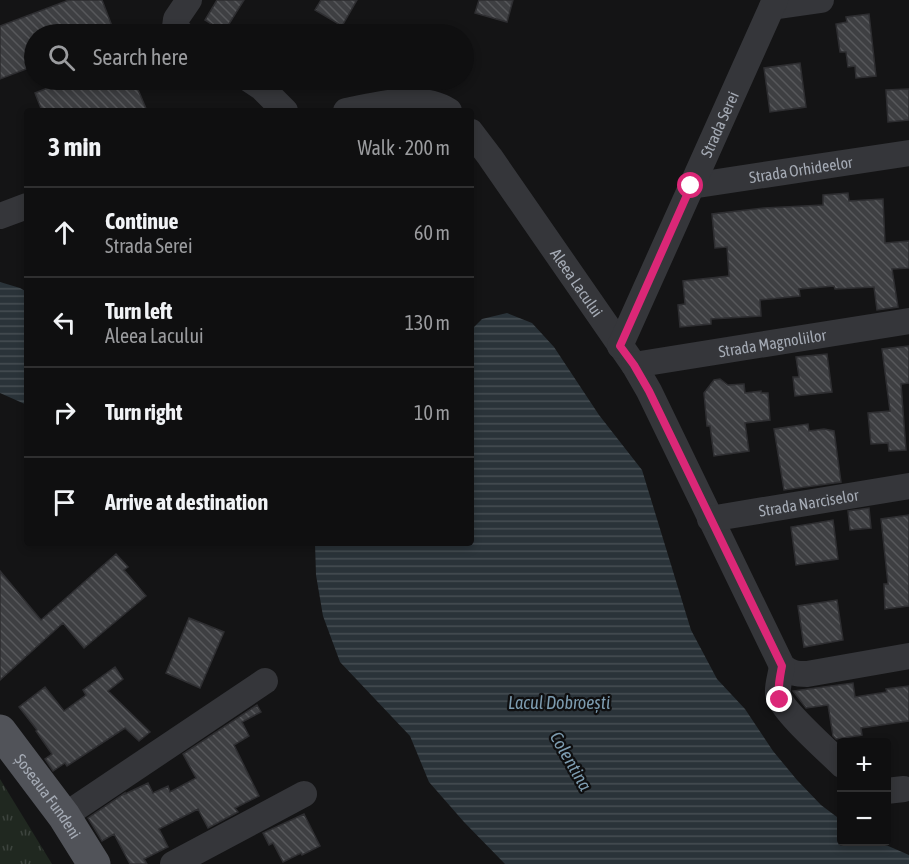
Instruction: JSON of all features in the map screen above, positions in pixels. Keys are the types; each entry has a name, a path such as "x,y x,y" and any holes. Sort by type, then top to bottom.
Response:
{"main road":[{"name":"Șoseaua Fundeni","path":"0,731 64,816 94,864"},
{"name":"Șoseaua Fundeni","path":"0,759 42,815 73,864"}],"street":[{"path":"175,24 176,19 189,0"},
{"path":"774,4 821,0"},
{"name":"Strada Serei","path":"627,355 691,186 774,4"},
{"path":"264,90 282,108"},
{"path":"362,108 411,101 429,102 442,108"},
{"name":"Aleea Lacului","path":"474,136 627,355 649,391 782,666"},
{"name":"Strada Orhideelor","path":"691,186 909,153"},
{"path":"0,216 24,207"},
{"name":"Strada Magnoliilor","path":"627,355 909,321"},
{"name":"Strada Narciselor","path":"710,519 909,486"},
{"path":"837,760 780,700 778,686 782,666 788,671 807,674 909,656"},
{"path":"64,816 265,681"},
{"path":"173,864 304,794"}],"green space":[{"path":"0,779 52,864 0,864"}],"water":[{"path":"0,282 24,290 24,404 0,393"},
{"name":"Lacul Dobroești","path":"507,313 532,323 554,347 599,415 642,470 691,630 717,679 745,709 773,751 797,780 821,805 837,817 837,846 888,846 909,855 909,864 505,864 429,782 410,736 340,662 323,616 316,575 315,546 474,546 474,327 482,319"}],"building":[{"path":"69,0 102,0 111,24 24,24 24,70 0,79 0,26"},
{"path":"217,0 244,0 229,24 211,24 205,20"},
{"path":"321,0 357,0 343,24 339,24 315,10"},
{"path":"479,0 513,0 507,22 475,13"},
{"path":"869,14 876,76 856,78 855,66 848,67 846,52 840,52 836,24 847,22 846,17"},
{"path":"800,63 806,107 770,112 764,68"},
{"path":"909,89 909,120 888,122 886,90"},
{"path":"43,90 138,90 146,108 41,108 35,93"},
{"path":"848,193 849,201 883,199 885,243 909,241 909,268 892,269 898,307 877,310 874,287 835,289 834,286 799,289 800,296 760,300 761,316 711,319 711,324 680,327 678,305 685,304 683,281 729,276 727,247 715,248 712,214 823,205 823,195"},
{"path":"909,346 909,383 901,384 906,450 889,451 888,443 871,444 868,413 890,411 882,349"},
{"path":"827,354 832,392 795,396 793,377 799,377 796,357"},
{"path":"720,379 728,385 744,384 745,393 761,391 761,393 768,393 770,420 745,423 749,451 714,456 710,426 707,426 704,393 714,380"},
{"path":"808,424 809,431 824,429 834,431 841,482 784,490 774,429"},
{"path":"869,508 871,528 850,530 848,511"},
{"path":"909,515 909,606 885,609 884,584 888,584 881,519"},
{"path":"833,520 838,559 796,565 791,527"},
{"path":"116,554 128,567 124,570 146,596 84,648 63,623 0,680 0,571 41,620"},
{"path":"837,600 843,640 804,647 798,606"},
{"path":"189,618 224,632 200,688 166,673"},
{"path":"115,667 123,679 108,691 150,732 139,741 125,728 67,766 65,763 53,771 45,759 52,754 19,707 45,687 64,711 86,695 83,690"},
{"path":"853,683 855,697 909,686 909,721 861,728 862,735 836,739 833,736 828,705 806,708 793,691"},
{"path":"257,705 261,712 242,722 249,736 234,745 259,796 235,808 238,812 208,828 198,809 159,829 168,847 144,859 147,864 130,864 114,834 102,841 88,818 125,793 148,783 153,793 168,786 170,792 196,778 183,754"},
{"path":"304,814 320,846 283,862 273,843 269,845 263,833"}],"route":[{"path":"691,186 620,346 649,391 782,666 778,686 780,700"}],"water label":[{"name":"Colentina","path":"571,761"}]}
